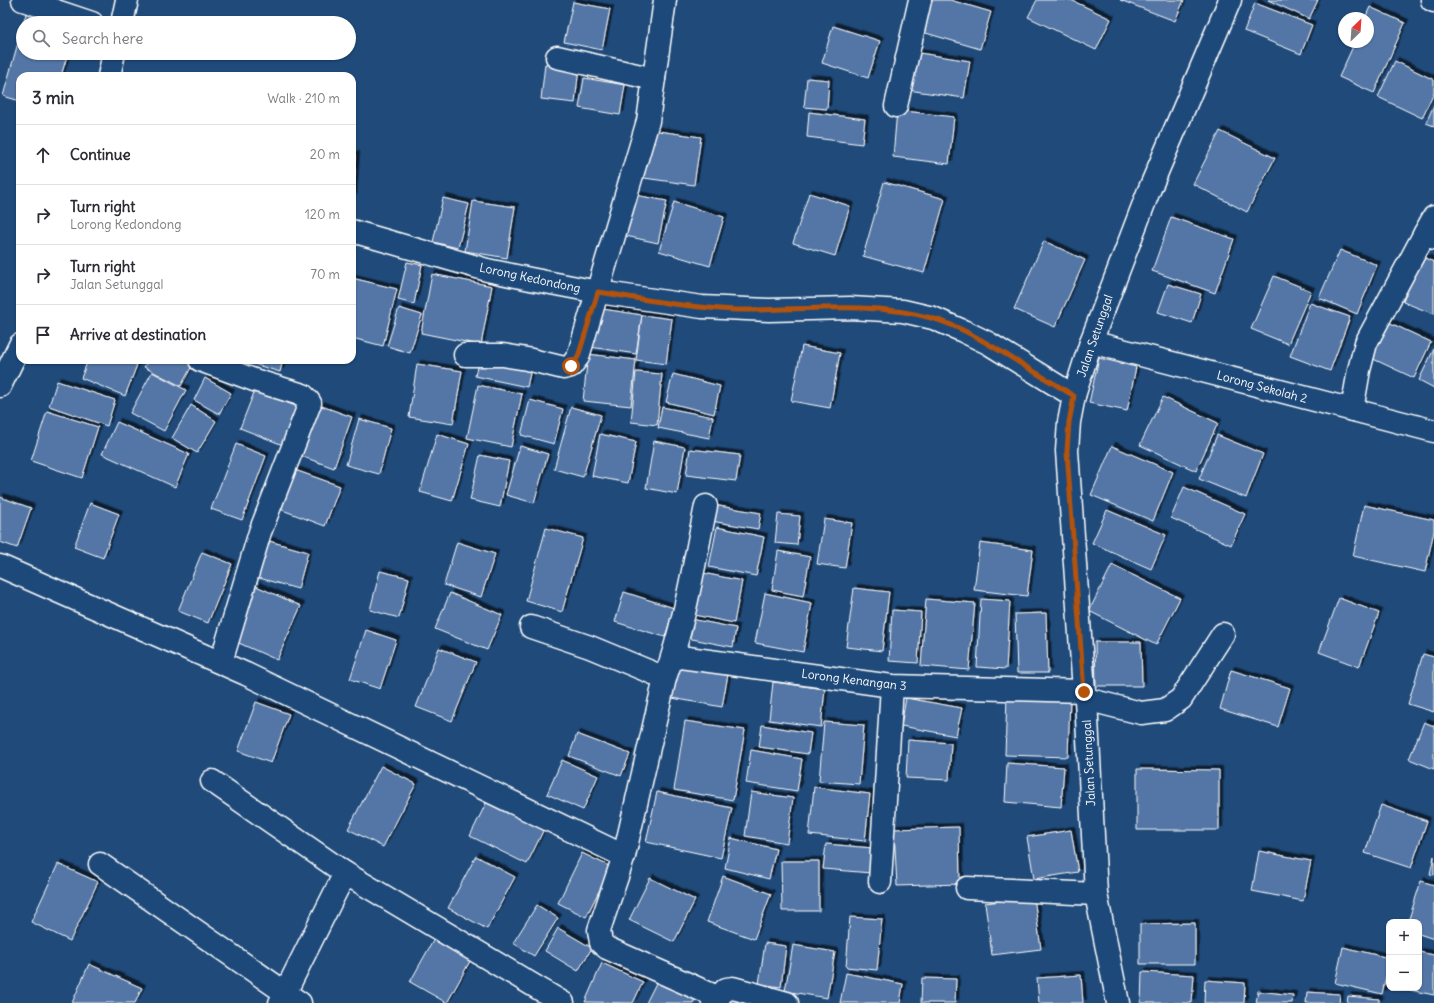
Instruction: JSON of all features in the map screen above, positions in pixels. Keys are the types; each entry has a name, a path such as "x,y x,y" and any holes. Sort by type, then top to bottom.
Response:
{"street":[{"path":"23,0 71,16"},
{"path":"124,16 127,0"},
{"path":"465,355 503,355 564,368 571,366 578,357 648,121 665,0"},
{"path":"896,106 920,0"},
{"name":"Jalan Setunggal","path":"1118,1003 1096,894 1085,696 1067,451 1069,422 1074,396 1090,342 1148,193 1230,0"},
{"path":"558,57 654,80"},
{"path":"110,72 112,60"},
{"path":"1352,410 1359,370 1366,343 1431,229"},
{"name":"Lorong Kedondong","path":"356,232 487,270 598,292 702,307 734,310 850,308 903,311 933,318 963,331 988,344 1074,396"},
{"name":"Lorong Sekolah 2","path":"1090,342 1434,430"},
{"path":"0,386 16,353"},
{"path":"211,364 254,380 303,395 307,398 310,404 260,532 221,662"},
{"path":"706,506 673,656 665,678 624,856 599,930 601,943 607,948 715,1000 726,989 733,988 787,1003"},
{"path":"0,566 221,662 624,856"},
{"path":"531,627 590,647 665,678"},
{"name":"Lorong Kenangan 3","path":"673,656 892,686 1085,696 1141,713 1165,710 1180,699 1223,634"},
{"path":"880,882 892,686"},
{"path":"212,781 345,873 563,1003"},
{"path":"100,864 289,1000 345,873"},
{"path":"967,888 1096,894"}],"building":[{"path":"928,0 950,0 991,12 980,49 919,31"},
{"path":"1037,0 1071,0 1111,19 1096,50 1028,17"},
{"path":"1120,0 1184,0 1175,21"},
{"path":"1268,0 1318,0 1309,19"},
{"path":"573,2 610,9 602,50 564,42"},
{"path":"1255,3 1312,25 1301,54 1244,31"},
{"path":"1370,7 1405,23 1374,93 1339,77 1352,48 1374,48 1374,12 1368,12"},
{"path":"28,8 54,16 25,16"},
{"path":"833,26 880,41 868,78 822,63"},
{"path":"16,50 16,60 66,60 62,72 16,72 16,100 3,96"},
{"path":"913,52 970,61 964,98 908,90"},
{"path":"1395,61 1434,80 1434,92 1422,118 1378,97"},
{"path":"545,64 579,68 575,103 541,99"},
{"path":"584,78 625,85 620,115 579,108"},
{"path":"807,78 829,80 827,109 804,107"},
{"path":"1434,105 1434,126 1426,123"},
{"path":"897,110 954,117 949,164 893,157"},
{"path":"809,112 865,119 862,144 807,137"},
{"path":"651,130 701,137 694,185 644,178"},
{"path":"1220,131 1275,158 1247,212 1193,184"},
{"path":"884,182 945,199 924,273 863,256"},
{"path":"809,193 850,206 835,256 793,243"},
{"path":"630,194 667,201 658,243 621,235"},
{"path":"443,198 469,204 458,248 433,242"},
{"path":"473,201 515,207 507,258 465,251"},
{"path":"674,202 724,217 710,266 659,251"},
{"path":"1171,217 1234,239 1215,293 1152,271"},
{"path":"1044,241 1085,260 1055,327 1014,309"},
{"path":"1340,250 1377,265 1357,314 1319,298"},
{"path":"1420,256 1434,262 1434,314 1403,302"},
{"path":"407,262 422,265 414,304 398,300"},
{"path":"432,274 492,286 481,345 421,333"},
{"path":"1274,276 1311,291 1288,344 1251,329"},
{"path":"356,279 397,289 383,346 356,339"},
{"path":"1168,284 1201,294 1192,323 1158,312"},
{"path":"1310,303 1350,317 1330,371 1290,356"},
{"path":"399,308 422,315 410,353 387,346"},
{"path":"596,308 642,315 636,354 590,347"},
{"path":"642,315 672,319 666,364 636,360"},
{"path":"1386,321 1431,342 1414,378 1369,357"},
{"path":"802,346 840,353 830,408 791,401"},
{"path":"1434,349 1434,388 1419,380"},
{"path":"588,354 636,360 631,406 583,401"},
{"path":"479,358 531,369 527,387 475,376"},
{"path":"1099,358 1136,367 1127,411 1089,403"},
{"path":"86,364 137,365 125,396 81,378"},
{"path":"146,364 193,364 181,386 144,367"},
{"path":"254,364 282,364 280,372"},
{"path":"417,364 462,371 453,424 409,417"},
{"path":"152,372 186,390 164,431 130,413"},
{"path":"636,372 662,374 657,425 631,422"},
{"path":"673,374 720,386 714,414 666,402"},
{"path":"205,378 231,393 219,414 194,400"},
{"path":"57,381 115,400 107,426 49,406"},
{"path":"478,385 522,394 511,447 467,438"},
{"path":"255,390 303,409 288,447 240,428"},
{"path":"1163,397 1218,423 1196,471 1140,445"},
{"path":"530,400 563,409 554,444 521,435"},
{"path":"316,404 352,417 334,468 298,455"},
{"path":"191,405 216,421 197,453 172,438"},
{"path":"571,407 601,415 583,477 554,469"},
{"path":"662,407 713,417 709,438 658,428"},
{"path":"47,411 98,427 82,478 31,461"},
{"path":"359,419 391,428 379,474 346,465"},
{"path":"117,422 189,454 175,487 102,454"},
{"path":"437,434 469,444 452,501 420,492"},
{"path":"600,434 636,442 628,483 592,476"},
{"path":"1217,435 1263,454 1246,498 1199,479"},
{"path":"654,441 685,447 677,494 646,488"},
{"path":"236,444 266,456 242,520 211,509"},
{"path":"520,446 548,454 534,503 506,495"},
{"path":"1112,446 1173,472 1153,521 1091,495"},
{"path":"690,449 740,455 736,481 686,475"},
{"path":"480,455 509,461 500,507 470,500"},
{"path":"292,469 340,486 325,526 277,508"},
{"path":"1184,487 1245,514 1231,545 1171,518"},
{"path":"0,497 31,508 17,548 0,542"},
{"path":"90,503 119,514 103,558 74,547"},
{"path":"713,505 761,513 758,529 711,521"},
{"path":"1364,505 1434,520 1434,531 1425,572 1353,556"},
{"path":"1107,510 1166,535 1151,569 1092,543"},
{"path":"778,514 800,516 797,545 775,543"},
{"path":"824,519 852,523 845,568 817,564"},
{"path":"717,527 764,537 756,576 709,567"},
{"path":"546,528 583,538 562,612 526,601"},
{"path":"262,539 308,552 298,589 252,576"},
{"path":"457,542 495,554 481,597 444,585"},
{"path":"980,543 1033,550 1027,596 974,590"},
{"path":"778,551 810,557 803,596 772,590"},
{"path":"202,552 232,564 208,623 178,611"},
{"path":"1112,565 1180,598 1156,645 1089,611"},
{"path":"380,571 409,578 399,618 370,610"},
{"path":"703,573 742,581 734,623 694,615"},
{"path":"256,586 301,606 277,660 232,640"},
{"path":"854,588 889,592 882,651 846,647"},
{"path":"624,592 674,608 665,637 615,622"},
{"path":"450,593 502,615 487,650 435,629"},
{"path":"765,593 812,603 803,652 755,643"},
{"path":"1339,598 1379,613 1359,667 1319,652"},
{"path":"926,599 975,603 969,670 921,666"},
{"path":"981,599 1010,601 1006,669 977,667"},
{"path":"892,610 921,612 918,663 889,661"},
{"path":"1046,613 1048,673 1017,673 1015,614"},
{"path":"691,619 736,628 733,647 687,638"},
{"path":"366,630 396,640 380,689 350,679"},
{"path":"1095,642 1141,642 1142,686 1096,686"},
{"path":"439,648 476,662 452,721 416,707"},
{"path":"1423,654 1434,657 1434,712 1408,704"},
{"path":"680,660 729,669 722,707 672,698"},
{"path":"1231,670 1290,688 1278,727 1220,709"},
{"path":"773,682 825,689 821,727 769,720"},
{"path":"1007,696 1070,699 1068,757 1005,755"},
{"path":"906,698 962,708 956,736 901,726"},
{"path":"256,702 289,714 271,763 238,751"},
{"path":"685,721 745,730 733,800 674,790"},
{"path":"824,722 864,725 859,784 819,781"},
{"path":"1424,722 1434,726 1434,769 1409,759"},
{"path":"762,725 811,733 808,754 759,747"},
{"path":"577,734 630,754 621,776 569,756"},
{"path":"908,740 951,743 949,780 906,778"},
{"path":"751,750 802,759 797,791 746,783"},
{"path":"562,760 598,776 583,810 547,794"},
{"path":"1007,763 1064,767 1061,807 1005,802"},
{"path":"381,766 416,784 383,847 348,829"},
{"path":"1137,769 1219,770 1219,830 1137,830"},
{"path":"814,787 870,794 865,841 809,835"},
{"path":"657,792 732,808 721,858 646,842"},
{"path":"751,792 793,798 787,843 745,836"},
{"path":"488,799 545,827 527,864 470,836"},
{"path":"1381,805 1427,821 1411,868 1365,853"},
{"path":"959,827 960,884 897,886 894,829"},
{"path":"1071,830 1078,872 1034,879 1027,837"},
{"path":"731,838 776,849 769,879 725,868"},
{"path":"826,844 873,848 871,873 823,869"},
{"path":"1259,851 1311,861 1303,901 1252,891"},
{"path":"582,853 611,867 586,917 558,903"},
{"path":"476,856 515,877 487,929 448,908"},
{"path":"1434,856 1434,875 1430,874"},
{"path":"781,861 819,861 819,911 782,911"},
{"path":"58,864 98,882 70,941 31,922"},
{"path":"723,876 771,894 754,939 707,922"},
{"path":"650,878 695,900 674,942 629,920"},
{"path":"1421,881 1434,885 1434,939 1422,935 1422,919 1409,919"},
{"path":"1034,897 1041,949 992,955 985,903"},
{"path":"537,905 558,918 534,956 513,943"},
{"path":"850,917 882,919 877,970 846,967"},
{"path":"1195,923 1195,964 1140,964 1140,924"},
{"path":"558,928 592,948 578,971 545,951"},
{"path":"438,932 475,952 447,1003 410,982"},
{"path":"765,943 786,946 781,987 759,984"},
{"path":"793,945 835,952 827,998 785,991"},
{"path":"1343,947 1386,957 1386,977 1382,994 1335,983"},
{"path":"1422,953 1434,955 1434,995 1415,991 1422,991"},
{"path":"602,963 643,982 633,1003 585,1002"},
{"path":"89,964 142,988 135,1003 72,1003"},
{"path":"1142,972 1194,975 1192,1003 1141,1003"},
{"path":"846,973 903,984 900,1003 840,1003"},
{"path":"1081,975 1083,1003 1039,1003 1037,978"},
{"path":"659,977 697,995 693,1003 646,1003"},
{"path":"922,978 956,979 955,1003 921,1003"},
{"path":"1205,980 1245,983 1244,1003 1204,1003"},
{"path":"1258,991 1293,995 1292,1003 1256,1003"},
{"path":"1307,992 1340,994 1339,1003 1306,1003"},
{"path":"728,993 756,1003 724,1003"},
{"path":"1348,996 1379,999 1379,1003 1347,1003"}],"route":[{"path":"571,366 578,357 598,292 702,307 734,310 850,308 903,311 933,318 963,331 988,344 1074,396 1069,422 1067,451 1084,692"}]}
